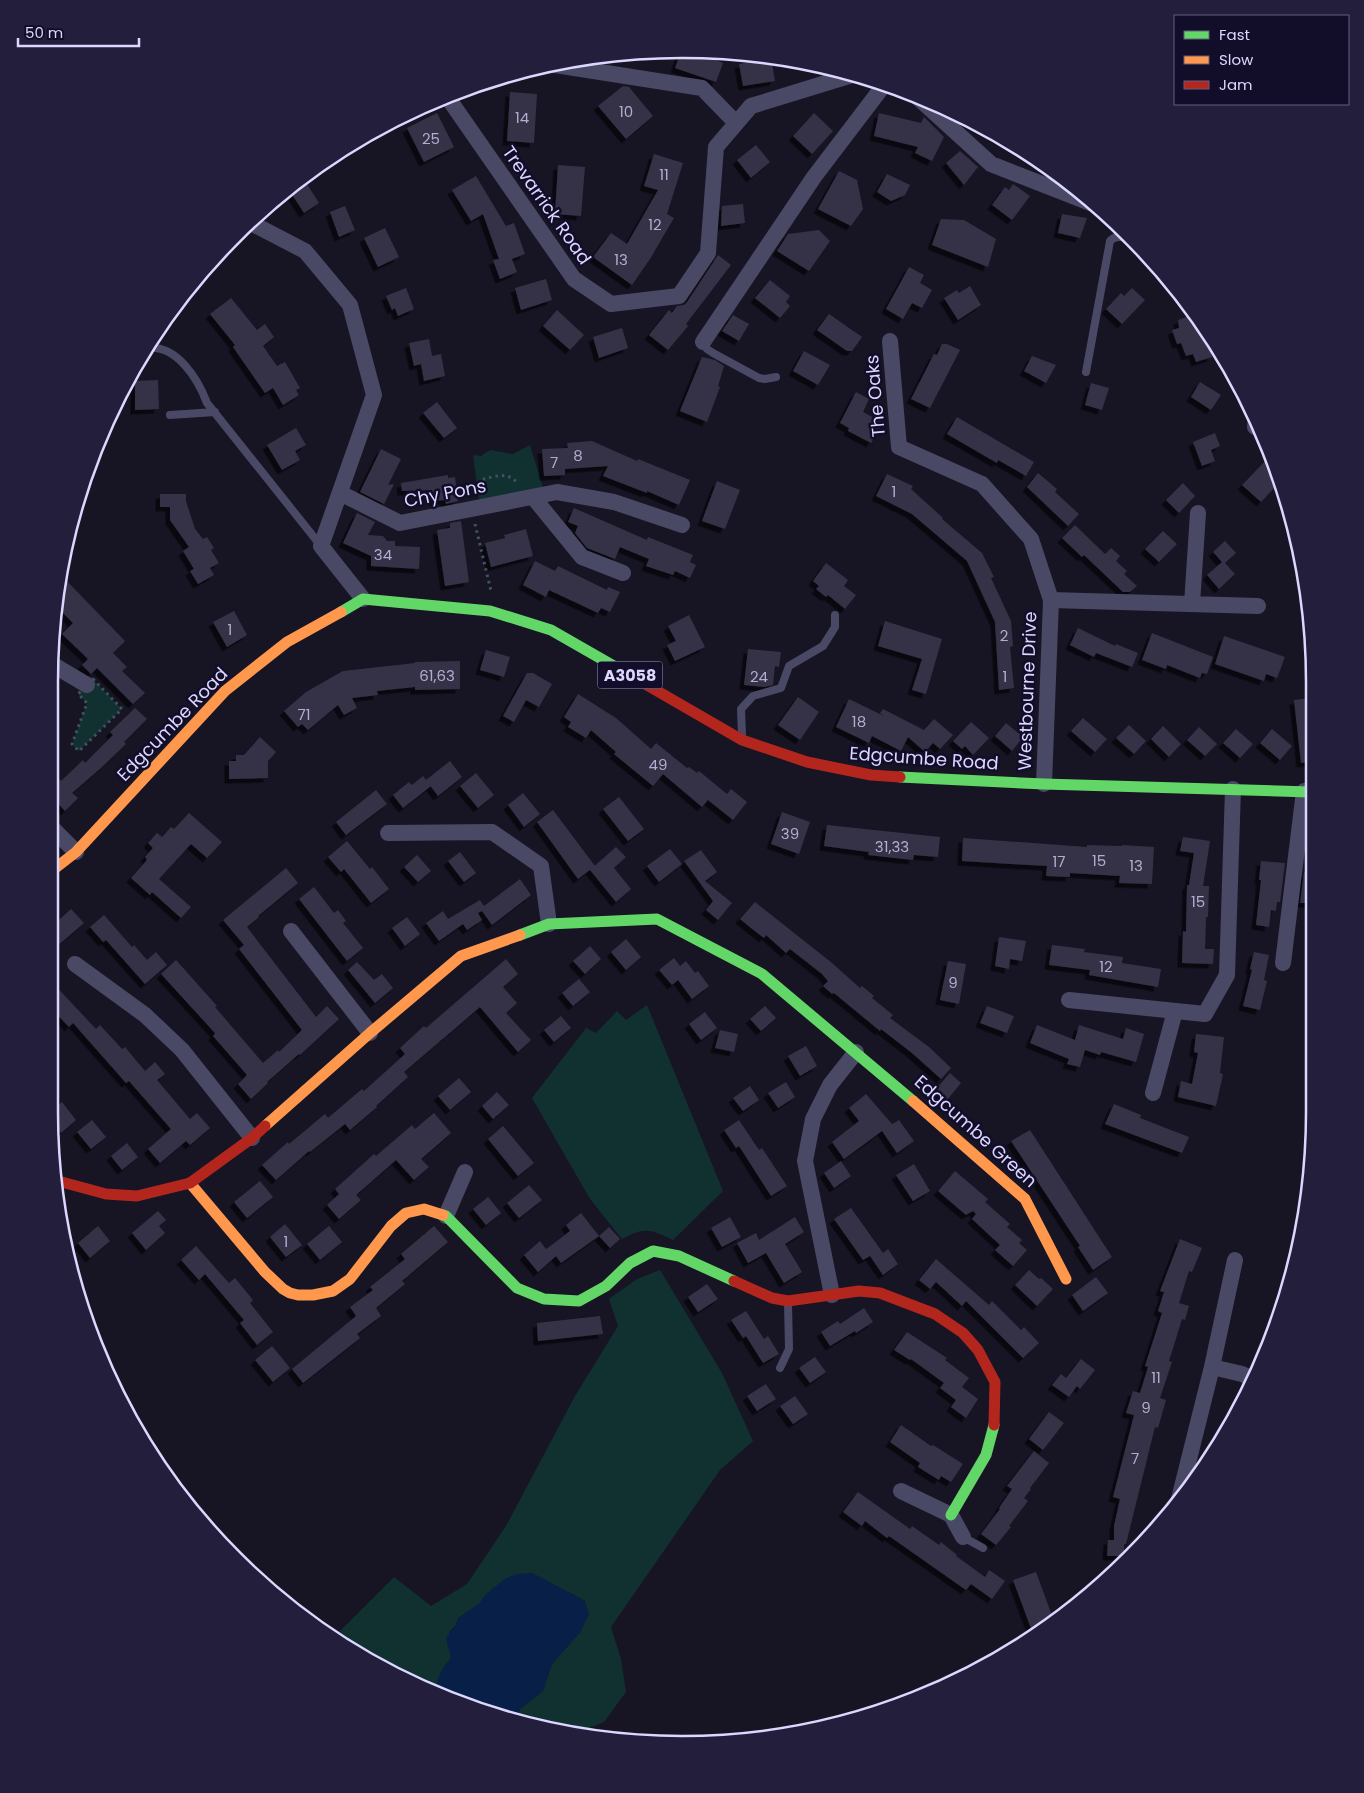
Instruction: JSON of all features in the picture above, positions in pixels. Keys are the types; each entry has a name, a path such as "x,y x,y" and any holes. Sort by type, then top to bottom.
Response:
{"street":[{"path":"571,67 702,88 736,123"},
{"name":"Trevarrick Road","path":"451,102 574,279 611,304 679,296 708,253 716,147 751,106 841,78"},
{"path":"703,342 814,177 880,90"},
{"path":"931,110 991,164 1074,197"},
{"path":"255,226 304,251 350,305 374,395 321,546 363,599"},
{"name":"The Oaks","path":"890,341 899,447"},
{"name":"Westbourne Drive","path":"899,447 982,484 1031,539 1051,600 1044,784"},
{"name":"Chy Pons","path":"340,493 400,523 556,492 614,502 682,525"},
{"path":"533,497 582,557 623,573"},
{"path":"1192,604 1198,513"},
{"name":"Edgcumbe Road","path":"58,866 76,852 225,691 286,642 363,599 490,611 551,630 742,740 807,762 871,775 1044,784 1306,791"},
{"name":"Westbourne Drive","path":"1051,600 1258,606"},
{"path":"58,668 87,685"},
{"path":"1069,1000 1205,1014 1227,975 1233,789"},
{"path":"1283,963 1306,798"},
{"path":"388,834 492,832 542,866 549,924"},
{"path":"58,834 76,852"},
{"name":"Edgcumbe Green","path":"62,1184 106,1194 137,1196 190,1183 252,1138 370,1033 461,956 549,924 656,920 762,974 856,1052 1025,1199 1066,1279"},
{"path":"291,931 370,1033"},
{"path":"75,964 145,1015 182,1050 252,1138"},
{"path":"1153,1093 1175,1011"},
{"path":"832,1295 805,1161 812,1119 830,1085 856,1052"},
{"path":"446,1216 465,1172"},
{"path":"190,1183 273,1281 292,1294 317,1295 339,1289 355,1274 395,1220 414,1209 435,1210 446,1216 517,1288 544,1299 579,1300 606,1286 630,1263 653,1251 679,1256 772,1298 788,1301 859,1292 880,1293 926,1310 963,1333 978,1350 995,1382 994,1423 986,1455 951,1515"},
{"path":"1183,1483 1212,1367 1235,1260"},
{"path":"1212,1367 1247,1376"},
{"path":"901,1491 951,1515 963,1537"}],"lane":[{"path":"1086,372 1110,241 1113,238 1122,238"},
{"path":"703,342 707,349 713,353 759,378 776,377"},
{"path":"155,347 168,351 181,362 202,390 207,403 321,546"},
{"path":"170,415 214,412"},
{"path":"742,740 741,709 753,696 781,688 790,666 823,646 835,627 835,615"},
{"path":"780,1368 789,1349 788,1301"},
{"path":"963,1537 983,1548"}],"path":[{"path":"471,509 493,597"},
{"path":"93,679 122,709 79,752 72,744 87,703 78,694 87,685 93,679"}],"green space":[{"path":"530,445 545,494 480,507 473,455 481,456 490,450 513,454"},
{"path":"93,679 122,709 79,751 72,744 87,703 78,694"},
{"path":"647,1005 723,1191 673,1240 648,1231 642,1231 622,1239 590,1199 532,1098 586,1028 596,1033 617,1011 626,1020"},
{"path":"660,1270 722,1373 753,1441 720,1470 611,1627 621,1659 626,1692 604,1722 589,1728 560,1724 518,1714 520,1709 543,1691 552,1664 581,1631 585,1601 532,1573 493,1588 479,1604 458,1618 456,1625 450,1631 447,1644 450,1649 451,1658 441,1673 438,1686 370,1652 339,1632 394,1577 431,1606 467,1584 506,1526 575,1396 618,1326 609,1299 637,1279"}],"water":[{"path":"532,1573 585,1601 589,1614 581,1631 552,1664 543,1691 520,1709 518,1714 438,1685 440,1673 451,1658 446,1638 456,1625 458,1618 479,1604 485,1595 506,1578 517,1574"}],"building":[{"path":"679,58 712,59 723,63 716,82 675,68"},
{"path":"751,62 772,64 775,81 743,86 739,64"},
{"path":"623,86 629,87 653,116 626,139 598,106"},
{"path":"510,92 537,94 534,143 507,141"},
{"path":"437,113 454,147 424,162 407,128"},
{"path":"814,113 833,131 812,154 793,136"},
{"path":"879,113 921,123 924,117 944,137 932,161 915,153 918,147 874,136"},
{"path":"756,145 770,162 751,178 737,160"},
{"path":"960,151 978,167 964,185 946,163"},
{"path":"654,154 683,163 667,214 674,218 632,285 593,257 611,233 627,244 658,190 644,186"},
{"path":"558,165 585,167 581,216 555,214"},
{"path":"839,171 857,180 863,209 851,226 818,209"},
{"path":"887,174 910,185 905,195 891,201 877,192"},
{"path":"476,176 506,226 514,223 525,254 512,259 517,272 500,279 493,260 499,259 483,214 471,221 452,190"},
{"path":"307,184 319,203 304,213 292,195"},
{"path":"1013,184 1030,196 1012,220 992,205 1005,187 1009,190"},
{"path":"743,204 745,223 721,226 722,206"},
{"path":"345,206 355,230 339,237 330,212"},
{"path":"1062,214 1087,218 1080,238 1058,233"},
{"path":"941,219 964,220 996,239 988,267 932,245"},
{"path":"385,228 399,257 378,267 364,238"},
{"path":"819,230 830,241 809,271 777,251 788,234"},
{"path":"718,255 731,265 686,324 688,326 668,350 649,335 669,310 672,313 677,306 684,305 687,302"},
{"path":"909,267 924,275 920,283 932,290 922,308 912,303 903,319 886,309"},
{"path":"546,279 552,300 521,310 515,288"},
{"path":"770,280 790,296 786,302 790,306 780,318 755,298"},
{"path":"970,286 981,305 958,320 944,298 957,290 959,293"},
{"path":"406,288 414,309 398,316 395,308 392,310 386,296"},
{"path":"1132,288 1145,300 1122,324 1106,309 1121,293 1124,296"},
{"path":"231,298 257,330 265,324 274,337 263,346 277,366 285,362 300,388 296,390 299,395 283,405 273,388 265,393 233,347 235,345 210,314"},
{"path":"557,310 584,335 570,350 543,326"},
{"path":"829,314 862,337 852,351 847,351 817,330"},
{"path":"733,315 749,324 739,341 722,331"},
{"path":"1188,317 1209,347 1212,357 1196,362 1193,354 1186,356 1181,343 1177,344 1172,330 1179,328 1178,320"},
{"path":"622,328 628,348 599,358 593,337"},
{"path":"429,339 432,356 441,354 445,376 424,381 421,364 414,366 409,343"},
{"path":"942,344 947,344 960,350 930,408 911,399 934,354 937,355"},
{"path":"804,351 830,365 818,385 793,371"},
{"path":"1032,356 1056,365 1046,383 1024,371"},
{"path":"702,357 715,360 724,366 718,386 720,387 707,422 680,411"},
{"path":"158,380 159,409 135,410 135,381"},
{"path":"1200,382 1221,395 1211,410 1191,397"},
{"path":"1091,383 1109,388 1102,410 1085,405"},
{"path":"856,392 869,399 863,412 883,423 871,443 848,431 849,428 840,423"},
{"path":"437,402 457,428 444,438 423,413"},
{"path":"957,417 1034,462 1026,476 998,460 997,463 947,434"},
{"path":"296,428 306,445 295,451 300,460 282,470 267,445"},
{"path":"1215,433 1220,446 1211,450 1215,461 1202,466 1193,442"},
{"path":"592,441 637,461 638,459 690,480 679,505 647,491 647,493 603,476 608,466 565,469 565,475 544,476 542,449 568,448 567,443"},
{"path":"381,449 401,459 388,485 394,484 384,504 360,492"},
{"path":"1266,461 1275,487 1261,502 1242,485"},
{"path":"1038,473 1057,489 1055,492 1079,514 1068,526 1027,487"},
{"path":"887,474 913,486 911,489 942,519 982,553 994,577 991,578 1011,621 1013,646 1010,647 1014,688 999,690 995,622 967,561 912,514 876,496"},
{"path":"448,475 448,478 455,477 458,501 446,504 445,500 433,501 432,490 402,491 401,483"},
{"path":"717,481 740,490 725,529 702,521"},
{"path":"1183,483 1195,496 1179,513 1166,500"},
{"path":"160,494 186,494 186,501 195,529 203,539 207,537 214,548 211,550 219,563 210,568 214,575 198,584 190,571 194,569 183,551 189,547 170,520 170,507 160,507"},
{"path":"574,508 647,540 648,537 693,555 690,562 696,565 690,578 675,571 673,575 646,566 649,559 620,547 615,559 587,548 575,533 578,526 568,522"},
{"path":"357,513 375,522 368,535 383,536 387,541 395,541 395,546 420,547 419,569 371,566 371,556 343,543"},
{"path":"461,521 469,582 445,586 437,530 450,528 450,523"},
{"path":"1075,525 1105,554 1111,548 1120,556 1116,561 1127,571 1124,574 1137,586 1130,592 1123,592 1084,555 1082,557 1062,538"},
{"path":"526,529 533,556 491,567 485,543 505,538 504,535"},
{"path":"1163,531 1177,544 1159,562 1145,549"},
{"path":"1225,541 1236,553 1225,563 1235,574 1219,589 1207,575 1222,562 1213,552"},
{"path":"535,561 555,571 558,566 607,590 608,587 620,592 610,612 601,608 598,613 549,590 546,597 523,585"},
{"path":"826,563 848,580 844,586 856,595 845,609 828,595 826,597 816,589 819,586 813,581"},
{"path":"66,580 125,641 113,653 127,667 122,671 145,693 133,704 97,668 91,674 82,665 88,659 62,634 73,623 62,612"},
{"path":"234,611 247,635 227,647 213,622"},
{"path":"689,615 705,647 675,661 667,645 676,641 668,626"},
{"path":"885,621 942,639 926,694 912,690 922,659 878,646"},
{"path":"1078,628 1115,646 1116,644 1138,653 1132,667 1096,653 1094,657 1070,645"},
{"path":"1152,633 1213,657 1207,674 1202,673 1200,678 1167,665 1166,669 1142,660"},
{"path":"1224,636 1285,657 1277,678 1266,674 1264,681 1215,664"},
{"path":"748,649 781,652 779,667 775,666 773,685 764,687 744,685"},
{"path":"486,650 510,657 504,677 480,670"},
{"path":"460,661 460,689 415,690 415,687 377,691 378,695 352,698 357,708 344,715 338,705 308,730 302,724 298,727 284,711 306,692 343,671 415,662"},
{"path":"527,673 533,673 552,684 539,707 526,700 514,722 503,716"},
{"path":"578,694 616,718 651,749 656,743 687,768 689,767 697,773 699,771 727,794 731,789 747,802 733,820 708,800 702,807 663,774 653,786 614,754 616,752 591,730 586,738 568,727 571,722 564,717"},
{"path":"798,697 819,712 800,740 778,725"},
{"path":"1306,698 1306,762 1301,763 1294,700"},
{"path":"849,699 884,716 880,713 883,709 924,730 934,719 953,735 940,749 933,743 925,752 908,737 901,751 872,736 869,743 836,727"},
{"path":"135,708 147,719 124,742 126,744 72,793 78,798 65,811 58,804 58,778 61,781 83,760 85,763 113,735 110,732"},
{"path":"1083,718 1107,739 1095,752 1071,731"},
{"path":"971,722 989,738 973,755 965,746 962,749 953,741"},
{"path":"1006,723 1023,737 1012,751 995,736"},
{"path":"1129,725 1146,741 1134,754 1116,738"},
{"path":"1163,726 1181,744 1169,757 1151,739"},
{"path":"1199,727 1217,744 1205,756 1187,740"},
{"path":"1236,729 1253,744 1240,758 1223,743"},
{"path":"1272,729 1292,746 1280,760 1260,743"},
{"path":"260,737 276,752 268,761 268,778 229,779 229,761 236,761 236,755 244,755"},
{"path":"450,761 462,777 438,796 426,780"},
{"path":"476,773 494,795 478,808 460,786"},
{"path":"423,776 431,786 403,808 393,795 409,782 412,785"},
{"path":"376,790 387,804 346,835 336,822"},
{"path":"523,793 540,814 524,827 508,805"},
{"path":"619,797 644,829 628,841 603,809"},
{"path":"553,810 595,866 578,879 537,822"},
{"path":"782,812 810,822 799,854 771,844"},
{"path":"189,813 222,842 207,858 191,844 159,879 191,907 181,918 152,892 150,895 131,878 147,860 145,857 153,848 148,843 157,833 162,837 171,827 174,829"},
{"path":"827,825 940,837 938,857 914,855 913,860 868,855 869,852 824,846"},
{"path":"1183,837 1210,841 1203,886 1209,886 1205,949 1214,949 1213,964 1182,963 1183,931 1186,932 1187,885 1189,885 1194,853 1180,851"},
{"path":"963,838 1087,847 1087,845 1122,845 1154,847 1152,884 1119,883 1120,876 1070,873 1070,877 1046,876 1047,866 962,861"},
{"path":"347,841 370,869 372,867 389,889 371,903 344,869 341,872 328,857"},
{"path":"616,847 626,857 614,868 631,889 616,902 590,870"},
{"path":"670,849 682,864 659,882 647,866"},
{"path":"701,850 717,872 705,881 732,903 718,920 706,910 713,901 684,861"},
{"path":"460,852 476,873 464,882 448,861"},
{"path":"417,855 431,871 418,882 404,867"},
{"path":"1261,861 1285,863 1280,902 1277,902 1276,911 1271,910 1269,927 1256,925"},
{"path":"286,868 298,883 247,927 316,1017 327,1006 339,1019 267,1082 251,1099 238,1084 247,1075 213,1036 215,1033 161,974 176,960 217,1006 215,1007 263,1063 278,1050 279,1052 302,1030 239,949 244,945 223,920"},
{"path":"1304,872 1306,872 1306,903 1300,903"},
{"path":"520,879 531,895 492,925 482,911 478,913 482,920 467,930 463,924 439,941 426,923 443,911 448,919 480,900 484,906"},
{"path":"314,887 334,913 338,910 346,921 343,923 363,948 347,961 299,899"},
{"path":"755,902 832,963 860,988 862,986 874,996 872,998 893,1015 890,1018 929,1047 951,1068 941,1079 912,1053 881,1029 880,1031 834,993 832,994 823,986 828,981 822,974 790,949 786,953 766,935 764,938 740,919"},
{"path":"71,909 84,923 58,945 58,921"},
{"path":"104,915 132,947 134,945 147,960 156,952 167,965 145,984 106,940 103,942 90,927"},
{"path":"407,917 420,934 405,946 392,928"},
{"path":"999,937 1026,941 1022,961 1010,959 1009,969 995,966"},
{"path":"626,939 641,957 626,970 611,952"},
{"path":"1052,945 1085,949 1084,952 1123,957 1122,963 1161,969 1158,987 1089,975 1090,970 1049,965"},
{"path":"590,946 601,959 585,974 573,961"},
{"path":"1254,952 1269,955 1264,980 1267,981 1260,1010 1243,1006 1252,970 1250,969"},
{"path":"674,958 680,966 686,961 695,973 698,971 709,986 692,999 678,980 672,985 659,970"},
{"path":"506,959 518,974 503,987 517,1003 506,1013 531,1040 518,1052 480,1007 404,1072 408,1077 350,1130 345,1124 309,1151 276,1180 262,1165 288,1142 289,1144 325,1114 328,1118 362,1089 364,1091 405,1054 400,1048"},
{"path":"948,961 966,964 959,1004 940,1000"},
{"path":"357,962 374,980 382,974 393,988 375,1003 348,970"},
{"path":"579,979 590,992 573,1006 562,993"},
{"path":"58,989 96,1029 100,1025 122,1049 125,1047 145,1071 155,1062 165,1074 157,1080 190,1119 197,1113 210,1128 190,1145 186,1141 160,1163 148,1149 171,1129 129,1081 126,1083 73,1023 69,1027 58,1015"},
{"path":"765,1006 776,1018 761,1031 750,1019"},
{"path":"987,1006 1014,1016 1007,1033 980,1023"},
{"path":"705,1012 717,1028 701,1040 689,1024"},
{"path":"561,1016 571,1028 554,1042 544,1030"},
{"path":"1037,1025 1075,1040 1079,1025 1123,1039 1126,1028 1144,1034 1136,1062 1101,1052 1100,1055 1085,1050 1080,1067 1067,1064 1069,1059 1030,1043"},
{"path":"720,1030 738,1034 734,1052 715,1048"},
{"path":"1196,1034 1224,1037 1220,1073 1223,1074 1216,1106 1178,1097 1181,1081 1192,1084 1198,1053 1194,1052"},
{"path":"806,1046 817,1066 800,1076 788,1056"},
{"path":"950,1073 961,1083 947,1100 935,1090"},
{"path":"459,1078 471,1092 450,1110 438,1096"},
{"path":"786,1082 795,1097 778,1108 768,1093"},
{"path":"750,1086 759,1100 743,1111 733,1098"},
{"path":"497,1092 509,1105 493,1119 482,1106"},
{"path":"866,1094 892,1124 899,1120 914,1141 897,1153 882,1131 844,1159 832,1142 859,1121 849,1108"},
{"path":"62,1102 76,1120 61,1133 58,1130 58,1105"},
{"path":"1114,1104 1141,1115 1140,1118 1189,1137 1182,1153 1105,1124"},
{"path":"434,1113 451,1133 421,1159 429,1167 414,1180 396,1160 356,1195 361,1200 339,1219 327,1205 339,1194 335,1189 374,1154 376,1156 412,1125 415,1129"},
{"path":"92,1120 106,1137 91,1149 77,1132"},
{"path":"739,1120 759,1150 762,1148 787,1186 771,1196 739,1146 736,1148 724,1130"},
{"path":"503,1126 534,1163 518,1176 488,1139"},
{"path":"1030,1130 1112,1257 1093,1270 1078,1247 1080,1246 1011,1141"},
{"path":"127,1143 138,1157 122,1170 111,1156"},
{"path":"841,1161 851,1176 834,1188 824,1173"},
{"path":"914,1164 930,1191 913,1201 896,1175"},
{"path":"955,1171 988,1199 985,1202 1010,1224 1007,1227 1022,1240 1019,1243 1027,1250 1013,1266 995,1250 1000,1245 972,1219 976,1214 973,1211 966,1215 938,1191"},
{"path":"260,1181 273,1197 247,1218 234,1202"},
{"path":"529,1185 542,1200 519,1218 507,1203"},
{"path":"488,1197 501,1213 486,1225 473,1209"},
{"path":"851,1208 883,1253 888,1249 898,1264 883,1275 870,1256 863,1260 834,1219"},
{"path":"158,1211 166,1220 159,1226 165,1233 146,1250 132,1233"},
{"path":"581,1213 599,1236 561,1263 556,1256 538,1272 524,1255 540,1241 546,1249 549,1247 570,1231 566,1225"},
{"path":"730,1217 741,1237 722,1247 711,1228"},
{"path":"795,1217 804,1232 785,1244 802,1272 784,1283 766,1253 748,1263 737,1243 756,1233 759,1240"},
{"path":"285,1224 302,1245 286,1257 270,1237"},
{"path":"98,1226 110,1241 90,1258 78,1243"},
{"path":"329,1226 342,1242 320,1260 307,1244"},
{"path":"434,1226 448,1242 402,1281 405,1284 376,1308 381,1316 357,1334 360,1338 303,1383 292,1369 356,1316 350,1307 373,1290 370,1287 405,1259 401,1254"},
{"path":"609,1227 620,1239 610,1248 599,1236"},
{"path":"1180,1239 1202,1248 1192,1272 1189,1271 1179,1303 1189,1306 1185,1320 1182,1319 1169,1361 1172,1362 1160,1398 1166,1400 1158,1428 1155,1427 1126,1544 1124,1544 1124,1553 1121,1556 1107,1556 1108,1540 1114,1540 1114,1526 1120,1499 1113,1497 1134,1415 1126,1413 1133,1391 1140,1393 1148,1367 1145,1366 1162,1313 1158,1311 1164,1292 1160,1291"},
{"path":"196,1246 229,1283 235,1278 253,1300 250,1303 273,1332 257,1345 240,1323 244,1320 205,1274 199,1280 181,1260"},
{"path":"936,1259 989,1305 992,1301 1021,1330 1024,1327 1039,1343 1023,1358 966,1301 962,1306 936,1282 930,1289 919,1280"},
{"path":"1029,1270 1053,1289 1037,1306 1015,1285"},
{"path":"1096,1277 1108,1293 1083,1311 1072,1295"},
{"path":"707,1284 718,1299 698,1312 688,1297"},
{"path":"864,1308 873,1322 830,1346 821,1332 838,1321 840,1324"},
{"path":"746,1311 764,1339 768,1336 779,1354 763,1363 746,1336 743,1338 731,1320"},
{"path":"600,1316 603,1334 538,1341 537,1323"},
{"path":"907,1332 947,1358 945,1360 969,1378 962,1387 978,1399 966,1418 951,1407 956,1400 940,1388 944,1383 911,1359 894,1350"},
{"path":"272,1346 290,1368 273,1382 255,1360"},
{"path":"815,1357 826,1372 810,1383 799,1368"},
{"path":"1081,1359 1095,1370 1080,1389 1077,1386 1069,1397 1052,1385 1061,1374 1066,1378"},
{"path":"766,1384 776,1399 757,1411 747,1396"},
{"path":"795,1396 808,1414 793,1424 780,1406"},
{"path":"1049,1412 1064,1423 1043,1450 1029,1439"},
{"path":"901,1425 931,1446 933,1445 963,1464 951,1482 941,1476 939,1480 918,1467 920,1463 890,1442"},
{"path":"1034,1451 1049,1463 1024,1498 1028,1501 1009,1526 1011,1527 996,1545 981,1534 1012,1489 1007,1486"},
{"path":"858,1492 910,1529 912,1526 939,1545 941,1542 956,1556 985,1577 989,1570 1005,1581 992,1599 971,1584 966,1590 889,1536 887,1538 865,1521 862,1526 843,1512"},
{"path":"1036,1572 1051,1614 1031,1629 1013,1580"}],"traffic: fast":[{"path":"341,612 363,599 490,611 551,630 633,677"},
{"path":"900,777 1044,784 1306,792"},
{"path":"520,935 549,924 657,919 762,974 913,1101"},
{"path":"443,1215 517,1288 544,1299 579,1301 606,1286 630,1263 653,1251 679,1256 734,1281"},
{"path":"951,1515 986,1455 994,1425"}],"traffic: slow":[{"path":"58,866 76,852 225,691 287,642 341,612"},
{"path":"265,1126 461,956 520,935"},
{"path":"913,1101 1025,1199 1066,1279"},
{"path":"190,1183 265,1272 283,1289 298,1295 313,1295 333,1291 350,1279 391,1226 406,1213 424,1209 443,1215"}],"traffic: jam":[{"path":"633,677 742,740 807,762 871,775 900,777"},
{"path":"62,1182 106,1194 137,1196 190,1183 252,1138 265,1126"},
{"path":"734,1281 772,1298 788,1301 859,1291 880,1293 935,1314 963,1333 978,1350 995,1382 994,1425"}]}
